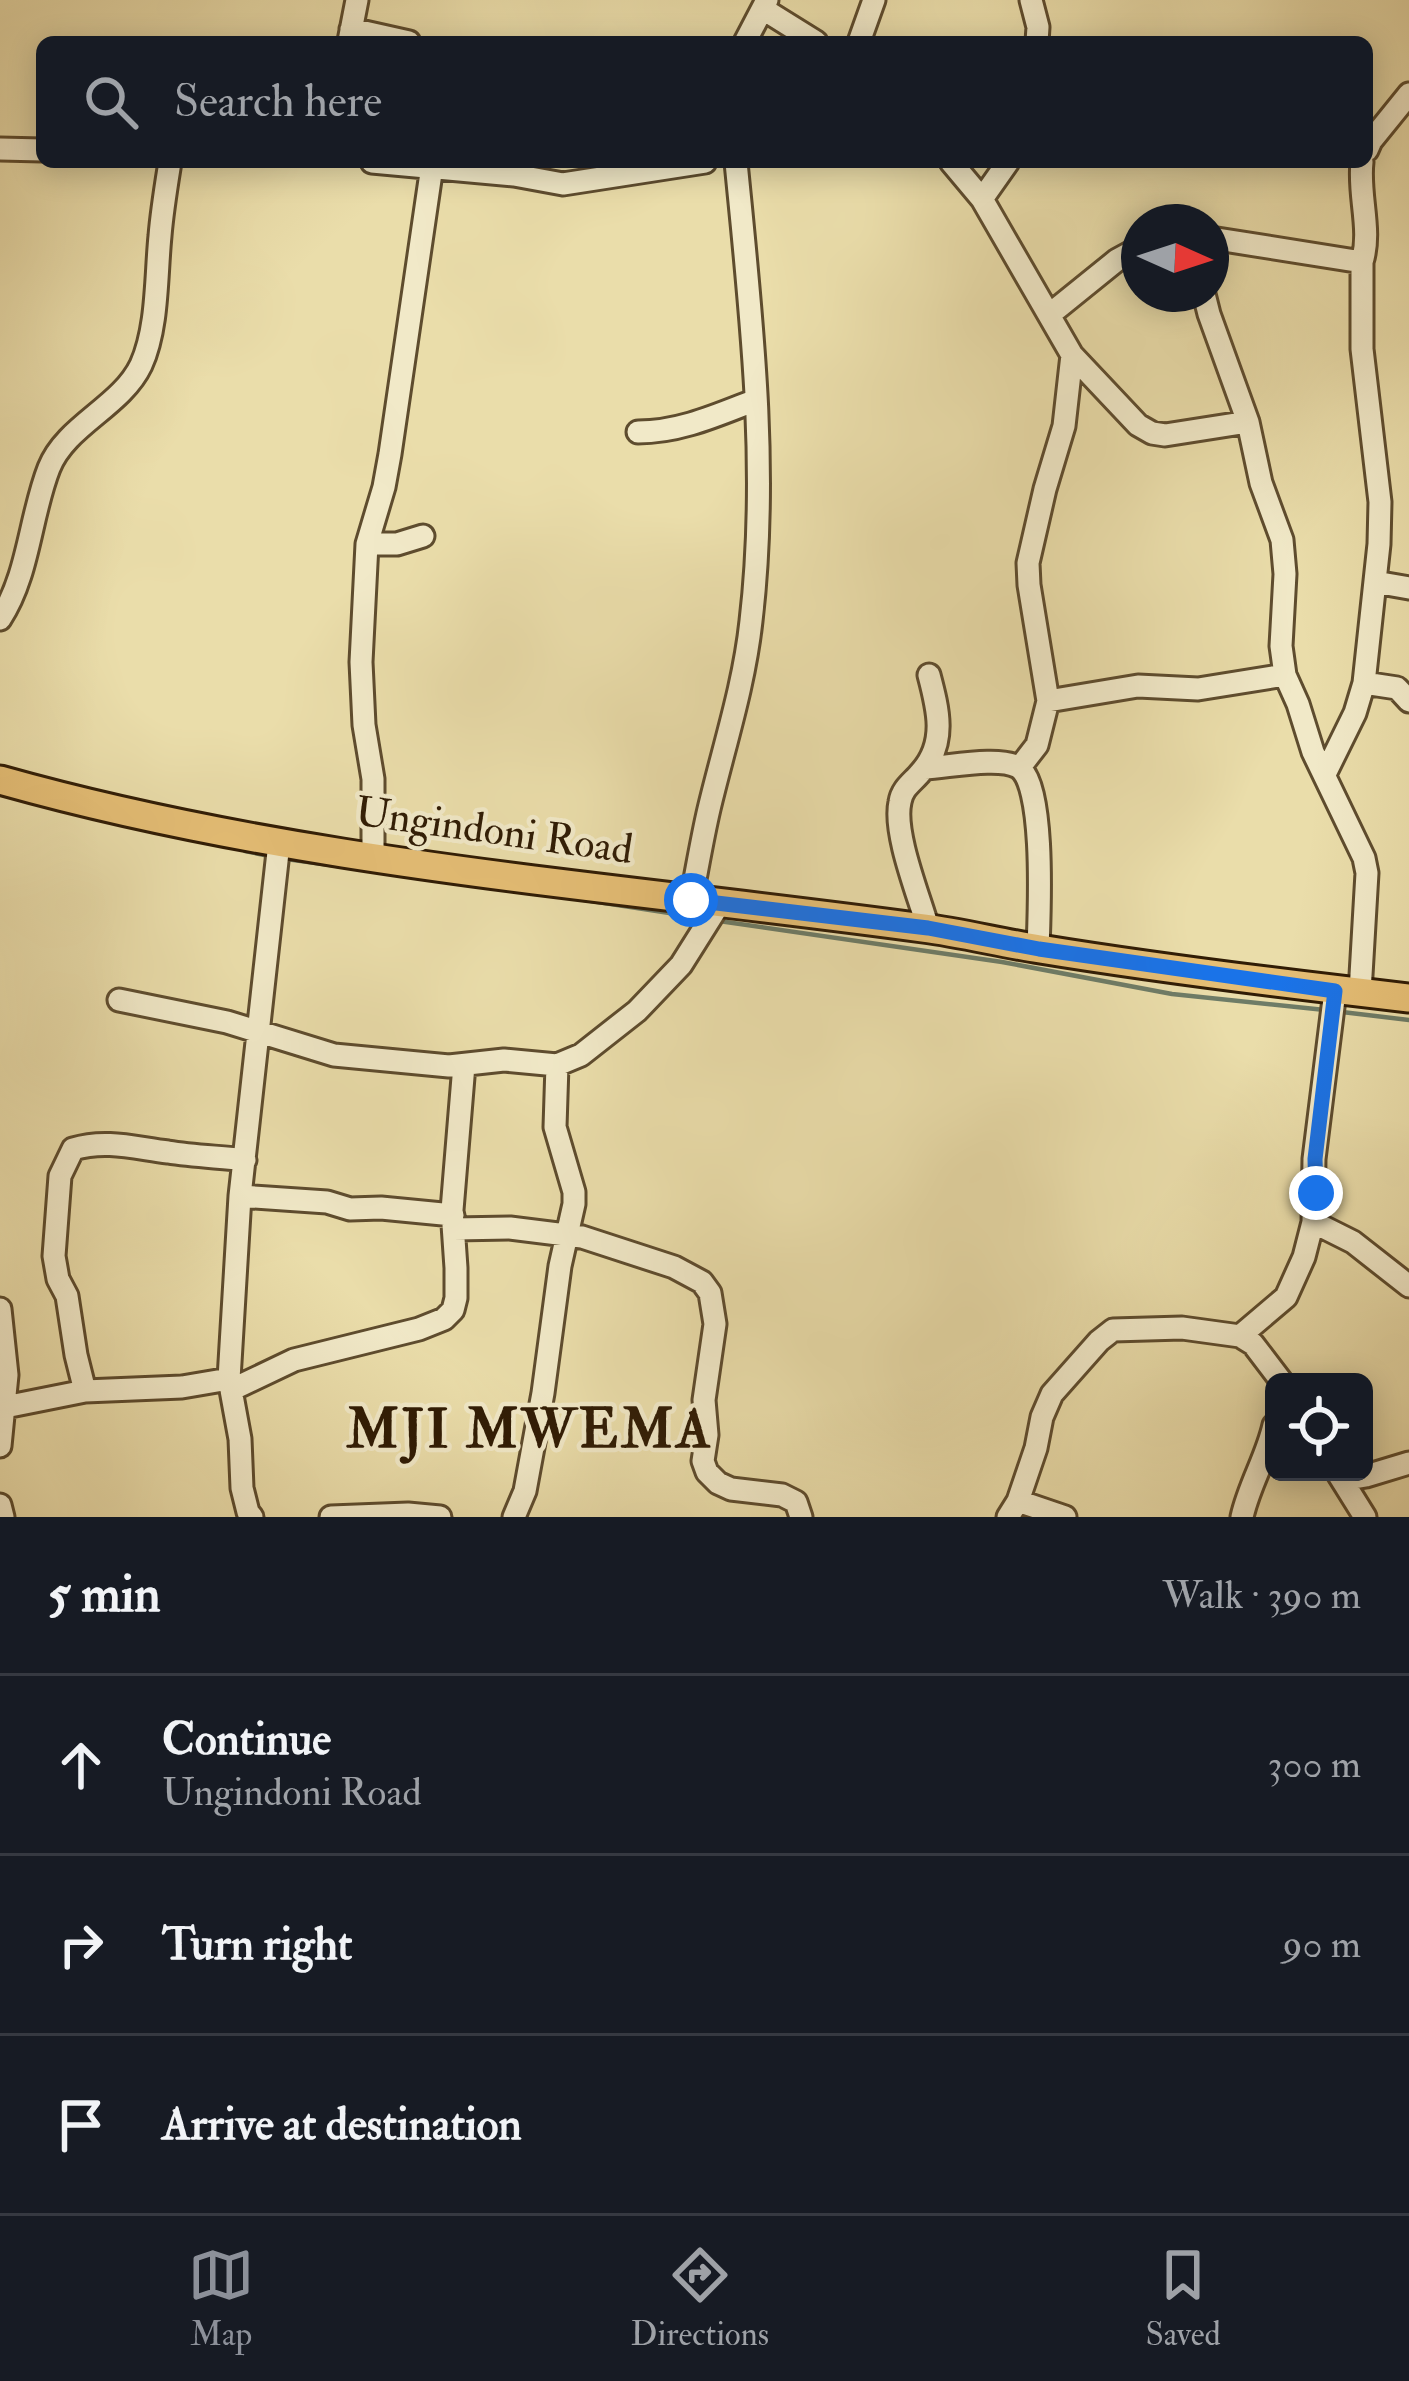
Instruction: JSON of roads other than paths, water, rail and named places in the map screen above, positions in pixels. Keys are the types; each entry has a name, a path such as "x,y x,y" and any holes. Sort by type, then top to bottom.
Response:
{"main road":[{"name":"Ungindoni Road","path":"0,780 160,821 279,843 928,928 1039,949 1409,998"}],"street":[{"path":"350,35 356,0"},
{"path":"862,36 874,0"},
{"path":"1031,0 1037,36"},
{"path":"748,36 765,4 809,36"},
{"path":"1373,139 1409,94"},
{"path":"0,148 36,150"},
{"path":"0,619 50,466 141,366 157,284 169,168"},
{"path":"373,857 373,779 361,662 367,544 390,454 432,168"},
{"path":"450,168 563,184 666,168"},
{"path":"691,900 740,694 760,534 751,300 737,168"},
{"path":"956,168 982,199 1072,355 1138,424 1165,435 1248,422"},
{"path":"982,199 1004,168"},
{"path":"1325,774 1355,713 1364,682 1379,544 1380,502 1362,349 1361,168"},
{"path":"1229,241 1362,262"},
{"path":"1048,315 1121,258"},
{"path":"1208,312 1248,422 1261,483 1282,540 1281,646 1286,675 1313,752 1360,846 1367,873 1315,1159 1313,1222 1304,1256 1286,1298 1240,1336"},
{"path":"1020,767 1037,745 1048,701 1028,563 1064,426 1072,355"},
{"path":"638,432 663,432 756,400"},
{"path":"367,544 397,544 424,536"},
{"path":"1375,582 1409,588"},
{"path":"1048,701 1138,686 1198,689 1286,675"},
{"path":"928,928 899,830 899,802 905,788 926,768 940,733 929,676"},
{"path":"1364,682 1397,688 1409,700"},
{"path":"926,768 1000,762 1020,767 1027,777 1040,848 1039,949"},
{"path":"252,1517 242,1488 240,1439 230,1385 240,1196 279,843"},
{"path":"119,1000 227,1022 334,1055 464,1066 504,1060 557,1065 581,1055 638,1011 681,965 720,903"},
{"path":"514,1517 525,1492 574,1204 555,1127 557,1065"},
{"path":"5,1407 86,1391 230,1385 294,1360 444,1319 456,1298 455,1157 464,1066"},
{"path":"86,1391 54,1256 60,1176 73,1149 92,1143 124,1144 245,1160"},
{"path":"240,1196 302,1199 350,1209 381,1208 582,1238 674,1267 702,1282 710,1293 715,1324 704,1400 707,1472 731,1489 782,1495 796,1502 801,1517"},
{"path":"1313,1222 1354,1242 1409,1286"},
{"path":"0,1309 7,1376 0,1446"},
{"path":"1065,1517 1013,1509 1052,1394 1113,1330 1182,1328 1240,1336 1253,1344 1275,1373"},
{"path":"1239,1515 1265,1458"},
{"path":"1373,1474 1409,1463"},
{"path":"1342,1481 1365,1517"},
{"path":"332,1517 440,1517"}],"waterway":[{"path":"245,851 269,856"},
{"path":"286,859 411,876"},
{"path":"565,897 702,918"},
{"path":"719,921 1002,962 1172,994 1325,1010"},
{"path":"1342,1012 1409,1020"}],"district":[{"name":"MJI MWEMA","path":"530,1430"}]}
